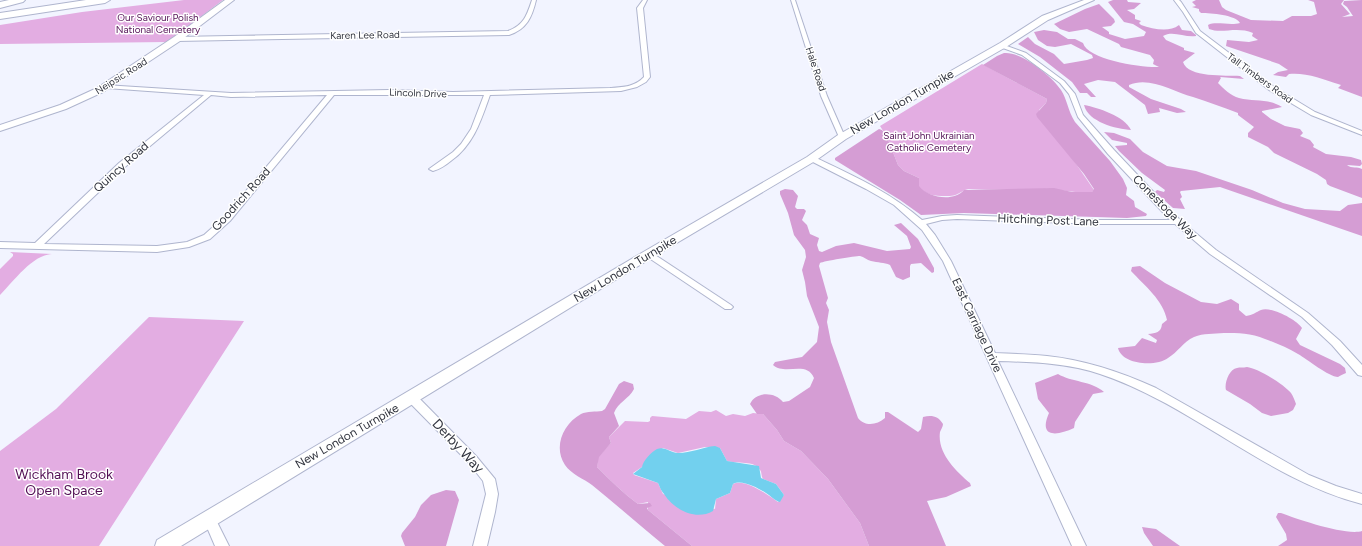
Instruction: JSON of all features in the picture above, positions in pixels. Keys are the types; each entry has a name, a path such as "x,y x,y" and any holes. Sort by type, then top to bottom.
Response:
{"highway":[{"path":"0,5 20,0"},
{"path":"0,5 28,0"},
{"path":"0,15 72,0"},
{"path":"0,15 105,0"}],"street":[{"name":"Neipsic Road","path":"0,128 63,107 106,86 177,39 230,0"},
{"name":"Karen Lee Road","path":"177,39 509,32 518,30 527,21 534,0"},
{"name":"Lincoln Drive","path":"106,86 231,95 389,92 453,94 610,90 631,88 641,84 647,76 640,8 645,0"},
{"name":"Hale Road","path":"793,0 824,96 842,137"},
{"name":"New London Turnpike","path":"164,546 649,254 811,159 842,137 1002,46 1045,18 1090,0"},
{"name":"Tall Timbers Road","path":"1176,0 1182,6 1189,20 1198,32 1277,92 1298,106 1333,123 1362,133"},
{"name":"Conestoga Way","path":"1002,46 1024,54 1062,82 1072,94 1080,116 1111,152 1177,222 1213,252 1305,315 1336,343 1362,372"},
{"name":"Goodrich Road","path":"0,244 157,249 189,244 207,237 227,219 332,93"},
{"path":"433,169 460,152 470,139 488,93"},
{"name":"Quincy Road","path":"36,246 122,165 209,94"},
{"name":"East Carriage Drive","path":"811,159 881,194 920,223 934,240 947,261 1079,546"},
{"name":"Hitching Post Lane","path":"920,223 942,218 957,217 1098,222 1177,222"},
{"path":"649,254 728,307"},
{"path":"992,357 1036,358 1077,364 1128,380 1152,391 1294,473 1343,495 1362,499"},
{"name":"Derby Way","path":"412,398 472,459 489,479 492,494 480,546"},
{"path":"209,518 222,546"}],"green space":[{"name":"Our Saviour Polish National Cemetery","path":"184,0 223,0 167,42 0,44 0,25 82,12"},
{"name":"Saint John Ukrainian Catholic Cemetery","path":"982,64 1047,99 1046,103 1039,110 1094,190 1092,192 1048,189 967,189 950,196 934,195 921,189 918,186 919,178 904,171 898,165 887,137 880,126"},
{"path":"10,252 52,254 45,255 30,264 0,295 0,269 13,256"},
{"name":"Wickham Brook Open Space","path":"149,317 244,321 99,546 0,546 0,451 56,409"},
{"path":"716,410 726,416 733,414 745,416 753,413 763,414 777,430 784,441 801,451 828,479 860,523 869,546 692,546 648,510 648,502 638,504 597,467 598,457 611,443 609,437 625,421 648,422 652,416 686,419 699,411 711,412","holes":["705,447 720,448 727,461 750,464 758,467 761,471 763,479 776,484 784,495 778,502 750,485 744,483 733,484 730,493 716,499 715,509 663,494 658,483 634,475 633,473 663,448 678,453"]}],"shaded area":[{"path":"1113,0 1127,0 1128,2 1141,3 1134,9 1127,10 1135,15 1135,19 1141,21 1139,23 1141,25 1166,30 1179,25 1182,30 1191,31 1196,35 1167,34 1163,36 1166,40 1184,48 1184,50 1195,53 1183,62 1186,67 1192,71 1208,75 1240,76 1244,79 1220,77 1221,78 1218,83 1233,96 1271,102 1282,107 1262,112 1271,119 1285,126 1300,129 1303,133 1300,136 1310,140 1314,145 1313,147 1326,154 1351,157 1361,160 1362,164 1360,166 1347,165 1362,169 1362,198 1330,186 1327,184 1326,180 1317,174 1274,153 1268,147 1248,137 1248,133 1254,127 1238,115 1238,113 1161,86 1145,82 1129,85 1129,87 1151,99 1186,112 1177,113 1159,108 1160,112 1148,114 1145,105 1115,82 1098,80 1084,84 1096,97 1091,97 1087,93 1080,93 1072,82 1040,57 1018,44 1028,37 1035,44 1054,54 1064,64 1093,58 1092,55 1071,44 1055,47 1047,46 1038,40 1034,32 1044,30 1057,32 1068,39 1075,39 1083,43 1087,49 1105,58 1117,62 1141,66 1159,67 1153,64 1154,60 1150,55 1121,47 1119,44 1087,29 1069,32 1060,29 1054,24 1099,4 1114,19 1115,22 1111,26 1102,27 1109,32 1109,34 1125,39 1144,36 1146,32 1133,24 1124,22 1108,2"},
{"path":"1196,0 1219,0 1222,7 1226,10 1251,20 1283,21 1292,16 1311,16 1317,14 1314,2 1308,0 1344,0 1341,4 1350,14 1342,17 1353,16 1343,4 1344,1 1362,0 1362,97 1338,88 1341,85 1314,76 1289,74 1286,77 1273,75 1278,72 1288,70 1279,64 1226,46 1227,40 1249,42 1258,40 1252,36 1253,33 1241,30 1219,31 1209,29 1208,25 1211,24 1240,23 1238,20 1229,16 1201,13 1199,9 1192,7 1196,6 1192,2"},
{"path":"1004,53 1011,53 1027,60 1057,84 1075,122 1110,161 1123,179 1127,188 1126,195 1134,201 1135,207 1147,214 1146,216 1127,218 964,213 921,215 900,200 835,160 835,158 879,129 882,130 887,137 898,165 904,171 919,178 919,186 923,190 935,196 954,196 960,194 964,190 1054,188 1072,192 1092,192 1094,189 1084,174 1037,117 1036,114 1046,103 1047,99 983,65"},
{"path":"1084,105 1110,113 1128,125 1131,130 1103,124 1091,116"},
{"path":"1104,132 1114,133 1130,139 1143,152 1167,166 1196,171 1252,190 1283,203 1305,209 1340,211 1348,205 1362,203 1362,236 1220,187 1181,191 1182,197 1180,199 1185,209 1173,208 1155,192 1157,190 1164,192 1165,190 1142,173 1115,146 1127,145 1127,143 1112,140"},
{"path":"785,189 793,190 798,196 795,207 806,211 802,220 807,225 810,234 819,238 817,245 819,251 822,252 836,246 854,243 887,251 910,249 911,247 907,236 894,225 901,223 918,239 934,268 934,272 932,273 921,263 911,264 910,277 903,280 896,277 890,265 871,261 860,256 823,262 820,263 819,266 828,298 826,303 829,310 827,322 831,342 858,418 864,423 871,424 885,418 885,412 888,412 918,432 921,429 923,417 932,416 937,418 943,424 940,432 940,440 944,454 959,473 970,483 971,486 946,497 927,501 946,546 869,546 860,523 828,479 801,451 784,441 777,430 763,414 757,414 750,404 757,397 766,394 775,396 783,402 789,401 810,387 814,378 806,370 784,369 773,365 775,362 802,357 817,342 819,327 807,296 802,270 806,257 805,250 794,235 788,213 780,194 780,191"},
{"path":"1140,266 1165,283 1201,302 1217,304 1231,299 1239,304 1239,310 1246,316 1265,309 1283,314 1295,321 1302,328 1296,339 1300,345 1340,364 1345,368 1346,373 1338,377 1334,376 1282,346 1260,337 1239,333 1209,334 1194,337 1168,358 1156,363 1140,363 1126,358 1121,354 1118,348 1135,346 1142,338 1156,343 1157,340 1148,334 1159,331 1162,324 1167,320 1158,300 1131,271 1132,267"},
{"path":"1247,367 1263,373 1288,389 1296,404 1293,410 1288,413 1271,416 1262,413 1226,390 1226,381 1229,374 1234,369"},
{"path":"1058,374 1069,379 1094,386 1104,392 1093,394 1075,422 1074,428 1061,433 1051,433 1046,427 1046,421 1049,413 1038,399 1035,383"},
{"path":"624,381 633,384 634,389 618,406 614,413 619,426 609,437 611,443 599,457 597,467 638,504 650,503 652,506 647,508 648,510 692,546 665,546 592,485 571,471 565,465 562,458 560,444 562,436 569,424 583,413 602,411 605,409 619,384"},
{"path":"446,490 455,491 459,500 446,546 405,546 401,536 402,533 415,517 421,505 431,495"},
{"path":"1278,513 1334,529 1355,532 1362,531 1362,546 1278,546 1287,540 1286,534 1276,517"},
{"path":"1142,527 1156,529 1180,546 1153,546 1144,533"}],"water":[{"path":"715,446 720,448 727,461 759,466 761,478 776,484 784,495 780,502 776,501 766,493 745,483 737,483 733,484 730,493 716,499 713,511 700,515 693,514 673,505 663,493 658,483 633,474 642,467 652,452 657,449 663,448 678,453"}]}
